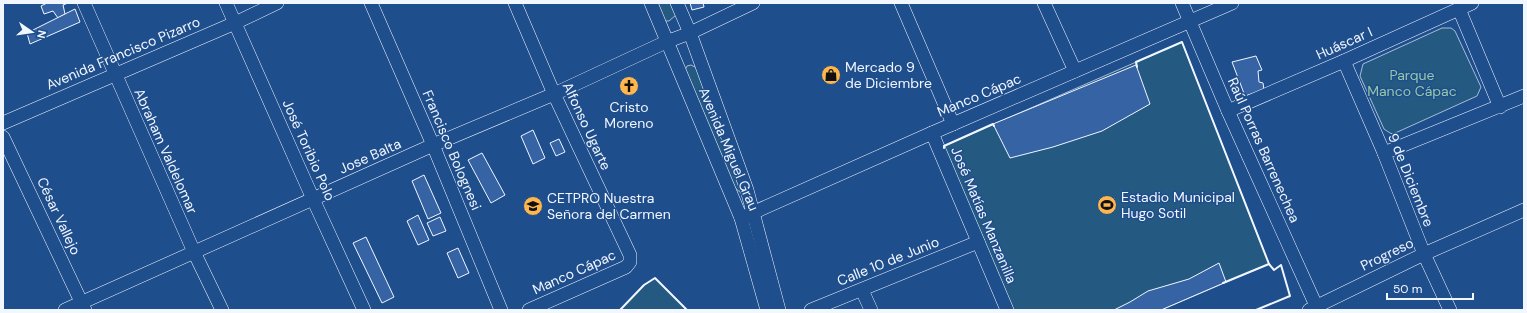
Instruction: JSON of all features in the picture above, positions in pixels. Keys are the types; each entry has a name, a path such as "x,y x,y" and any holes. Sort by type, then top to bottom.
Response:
{"street":[{"name":"Abraham Valdelomar","path":"84,3 194,252 222,310"},
{"name":"José Toribio Polo","path":"226,3 364,310"},
{"name":"Avenida Francisco Pizarro","path":"3,123 235,23 277,3"},
{"name":"Francisco Bolognesi","path":"371,3 434,145 501,310"},
{"name":"Alfonso Ugarte","path":"515,3 554,94 630,255 630,262"},
{"name":"Avenida Miguel Grau","path":"651,3 666,42 741,218 767,310"},
{"name":"Avenida Miguel Grau","path":"677,3 690,33 747,190 779,310"},
{"name":"Jose Balta","path":"65,310 84,306 194,252 434,145 554,94 753,3"},
{"path":"901,3 954,124"},
{"path":"1044,3 1075,71"},
{"name":"Raúl Porras Barrenechea","path":"1182,3 1315,309"},
{"name":"Manco Cápac","path":"741,218 932,133 1232,3"},
{"name":"Huáscar I","path":"1228,111 1344,61 1472,3"},
{"path":"1459,9 1500,106"},
{"name":"9 de Diciembre","path":"1344,61 1384,152 1424,254 1450,310"},
{"path":"1384,152 1524,96"},
{"name":"José Matías Manzanilla","path":"932,133 1007,310"},
{"name":"César Vallejo","path":"3,137 84,306"},
{"name":"Progreso","path":"1315,309 1424,254 1524,210"},
{"name":"Calle 10 de Junio","path":"811,310 978,242"},
{"name":"Manco Cápac","path":"529,310 626,267 630,262"},
{"path":"862,290 871,310"}],"green space":[{"path":"655,3 673,3 676,15 669,21 665,21"},
{"name":"Parque Manco Cápac","path":"1442,28 1451,28 1455,31 1481,87 1477,96 1393,134 1390,133 1384,129 1360,76 1363,64"},
{"name":"Estadio Municipal Hugo Sotil","path":"1182,42 1269,264 1161,310 1013,310 944,146"},
{"path":"691,65 697,68 742,187 741,193 734,187 685,70 687,66"},
{"path":"655,278 687,310 620,310 644,285"}],"building":[{"path":"47,3 68,3 63,5 65,14 58,18 53,11 44,14 41,6"},
{"path":"690,3 703,3 704,7 692,10"},
{"path":"75,9 80,22 30,44 27,33"},
{"path":"1256,56 1262,70 1258,71 1259,82 1263,83 1264,90 1245,96 1232,62"},
{"path":"1136,65 1150,104 1102,131 1053,147 1010,158 993,124"},
{"path":"533,130 545,158 533,164 521,136"},
{"path":"559,139 565,152 556,156 550,143"},
{"path":"482,153 505,195 491,203 468,160"},
{"path":"424,175 441,213 428,219 412,181"},
{"path":"418,215 429,240 418,245 407,221"},
{"path":"440,217 446,231 433,236 427,223"},
{"path":"366,237 394,297 382,303 353,243"},
{"path":"458,248 469,273 458,278 447,253"},
{"path":"1219,263 1226,282 1161,310 1114,310 1148,291 1189,279"}],"wall":[{"path":"1137,67 1136,62 1182,42 1269,264 1223,283"},
{"path":"944,148 944,146 993,124 994,126"},
{"path":"1256,310 1290,296 1281,265 1274,270 1269,264"},
{"path":"620,310 644,285 655,278 687,310"}],"place":[{"name":"Mercado 9 de Diciembre","path":"831,75"},
{"name":"Cristo Moreno","path":"629,86"},
{"name":"Estadio Municipal Hugo Sotil","path":"1107,205"},
{"name":"CETPRO Nuestra Señora del Carmen","path":"533,206"}]}
